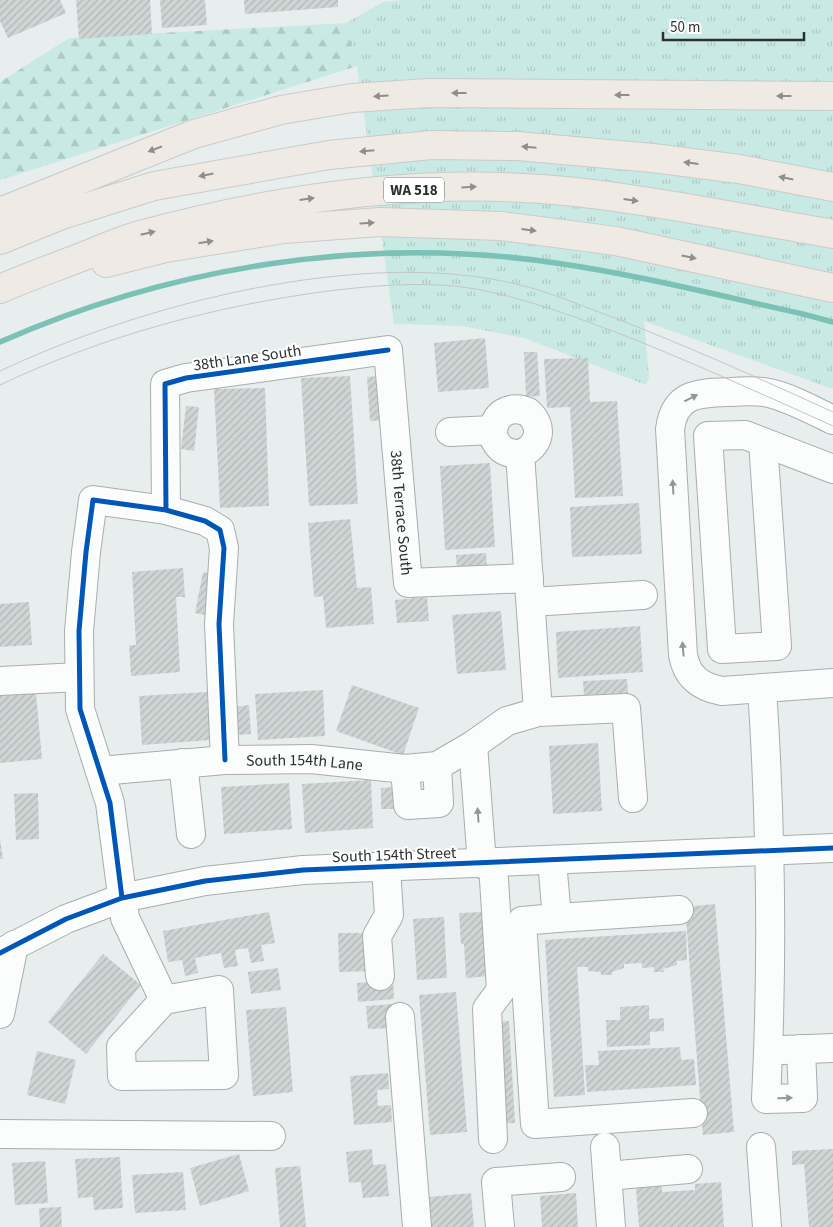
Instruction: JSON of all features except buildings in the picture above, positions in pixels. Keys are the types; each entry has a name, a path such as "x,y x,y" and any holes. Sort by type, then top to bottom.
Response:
{"highway":[{"path":"0,212 194,134 281,110 352,98 429,93 833,96"},
{"path":"0,240 59,216 154,186 329,154 431,145 518,146 653,158 739,169 833,188"},
{"name":"WA 518","path":"2,288 137,235 235,212 307,199 377,192 480,186 574,192 677,206 833,234"},
{"path":"2,288 166,248 284,229 380,222 501,226 616,242 833,288"}],"street":[{"name":"38th Lane South","path":"166,510 166,384 186,378 388,350"},
{"name":"38th Terrace South","path":"388,350 408,583 530,590"},
{"path":"833,420 782,397 752,391 695,394 680,404 674,411 670,429 683,654 688,671 707,688 722,690 833,683"},
{"path":"512,409 520,409 534,417 538,426 535,444 528,451 520,454 510,454 501,449 496,443 493,430 497,417 512,409"},
{"path":"450,432 493,430"},
{"path":"763,442 777,646 722,649 708,436 745,435 833,469"},
{"path":"520,454 538,712"},
{"path":"164,1000 125,918 110,804 80,709 79,631 93,500 166,510 205,521 220,530 224,548 219,624 225,760"},
{"path":"530,590 643,595"},
{"path":"0,681 79,677"},
{"path":"762,688 770,803 769,1051 766,1098 803,1098 801,1049"},
{"path":"494,1139 486,1009 501,990 473,745 507,721 538,712 626,708 633,798"},
{"name":"South 154th Lane","path":"100,771 225,760 311,759 405,769 437,766 473,745"},
{"path":"183,763 191,834"},
{"path":"405,769 408,805 439,803 437,766"},
{"name":"South 154th Street","path":"7,949 66,920 122,898 205,881 303,870 487,864 833,848"},
{"path":"552,861 557,918"},
{"path":"380,976 378,936 390,915 386,867"},
{"path":"679,910 522,921 535,1124 694,1113"},
{"path":"0,1014 7,949"},
{"path":"400,1017 417,1227"},
{"path":"769,1051 833,1048"},
{"path":"0,1134 271,1136"},
{"path":"605,1147 611,1227"},
{"path":"761,1147 767,1227"},
{"path":"607,1176 688,1169"},
{"path":"500,1227 496,1182 561,1177"}],"green space":[{"path":"400,0 833,0 833,389 644,321 649,378 646,385 524,338 462,326 394,324 357,66 346,23 383,2"},
{"path":"346,23 357,66 0,180 0,82 69,38"}],"waterway":[{"path":"0,342 66,316 133,294 202,276 272,264 343,256 414,253 485,255 587,268 680,286 833,322"}],"tram line":[{"path":"0,371 119,324 185,304 253,288 322,278 390,273 455,274 516,284 566,300 698,352 833,412"},
{"path":"0,385 79,352 160,325 202,314 286,297 328,291 387,285 427,285 466,288 504,295 589,322 729,379 833,426"}],"cycle path":[{"path":"225,760 219,624 224,548 220,530 205,521 166,510 165,384 186,378 388,350"},
{"path":"122,898 110,803 80,709 79,631 86,552 93,500 166,510"},
{"path":"0,953 66,919 122,898 205,881 303,870 833,848"}]}
